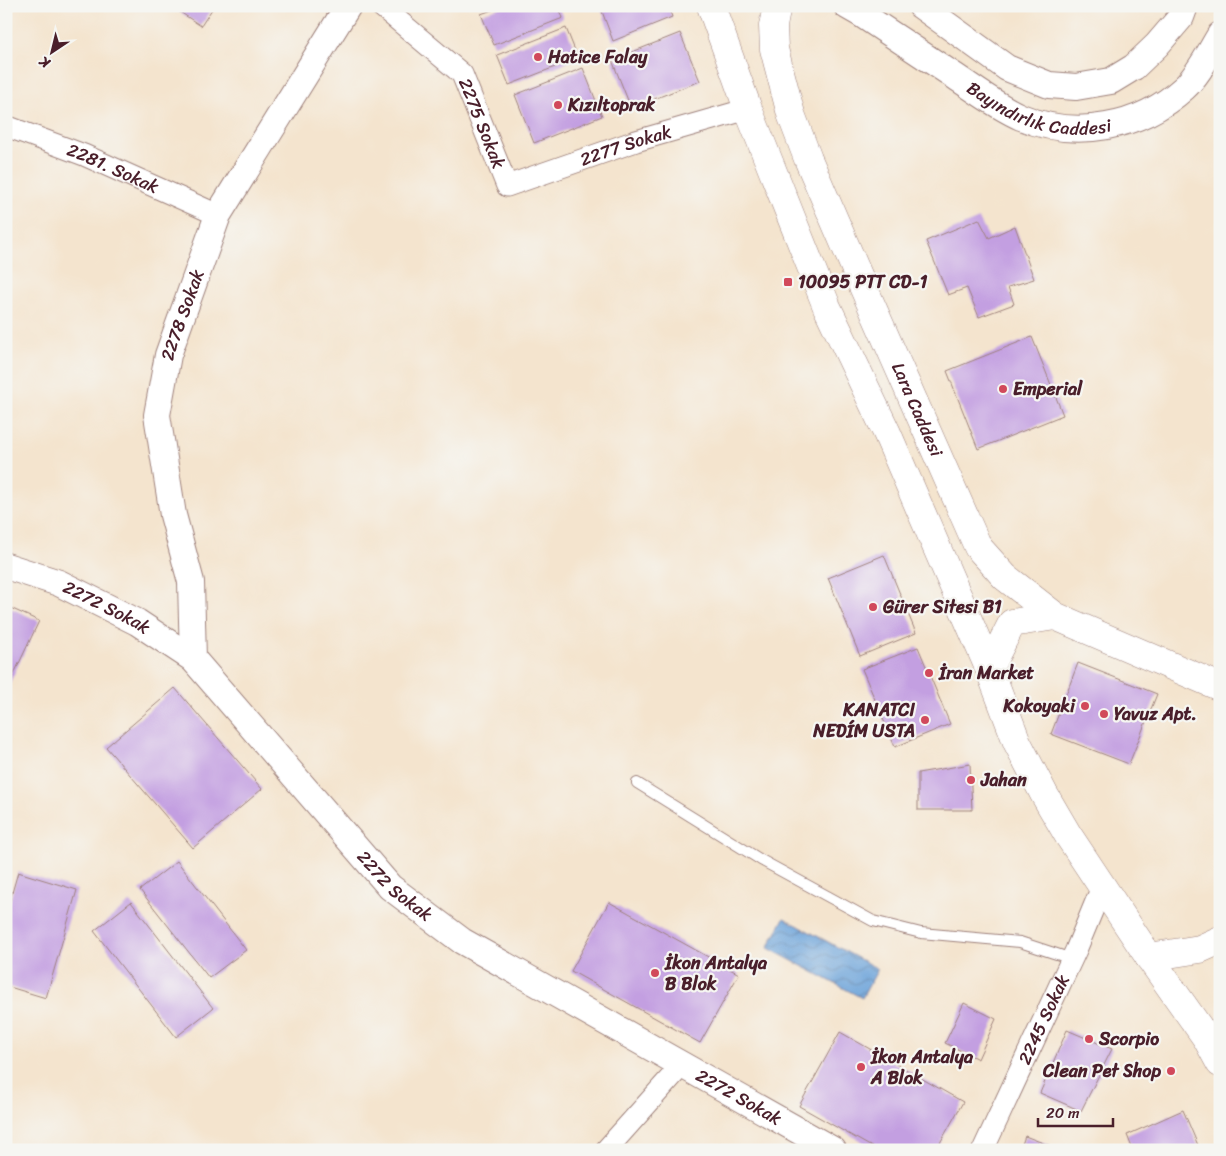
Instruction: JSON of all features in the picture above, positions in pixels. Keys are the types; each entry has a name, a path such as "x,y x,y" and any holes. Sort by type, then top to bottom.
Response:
{"main road":[{"path":"711,6 748,109 826,308 888,433 988,668 1017,742 1044,794 1102,887 1207,1039 1220,1063"},
{"name":"Lara Caddesi","path":"780,13 774,49 791,114 808,159 978,547 1005,577 1055,616 1220,687"},
{"path":"988,668 1012,623 1055,616"},
{"path":"1149,957 1200,949 1220,940"}],"street":[{"name":"2278 Sokak","path":"193,659 191,582 173,515 157,416 168,355 218,216 348,6"},
{"name":"2275 Sokak","path":"382,6 462,74 507,186"},
{"name":"Bayındırlık Caddesi","path":"847,6 991,101 1021,117 1061,127 1088,129 1122,124 1154,110 1184,88 1202,66 1220,35"},
{"name":"Bayındırlık Caddesi","path":"921,6 1007,68 1049,85 1076,87 1111,81 1134,67 1157,45 1181,12"},
{"name":"2277 Sokak","path":"507,186 636,141 748,109"},
{"name":"2281. Sokak","path":"6,126 84,155 218,216"},
{"name":"2272 Sokak","path":"6,566 60,583 137,622 193,659 390,887 462,941 833,1150"},
{"name":"2245 Sokak","path":"983,1150 1072,959 1102,887"},
{"path":"606,1150 682,1064"}],"lane":[{"path":"637,783 761,860 873,921 921,933 1020,942 1072,959"}],"water":[{"path":"784,918 878,969 862,998 768,948"}],"building":[{"path":"171,6 214,6 201,26"},
{"path":"503,6 558,6 563,18 494,45 481,14"},
{"path":"600,6 668,6 672,17 613,41"},
{"name":"Hatice Falay","path":"566,28 578,58 509,85 497,55"},
{"name":"Kızıltoprak","path":"680,33 700,81 631,108 612,60"},
{"name":"Kızıltoprak","path":"583,68 602,116 534,143 515,95"},
{"path":"979,219 989,238 1015,226 1034,279 1008,287 1014,304 979,317 967,288 948,295 926,241"},
{"name":"Emperial","path":"1032,337 1063,415 978,449 947,371"},
{"name":"Gürer Sitesi B1","path":"884,555 916,633 860,656 828,578"},
{"path":"6,606 39,621 6,691"},
{"path":"918,647 950,724 895,747 862,669"},
{"name":"Yavuz Apt.","path":"1078,663 1157,694 1129,764 1051,734"},
{"path":"175,688 262,789 193,848 106,747"},
{"path":"970,764 972,810 918,810 918,773"},
{"path":"177,861 246,950 209,978 140,890"},
{"path":"18,872 77,890 46,998 6,986 6,914"},
{"path":"131,902 213,1008 176,1037 94,931"},
{"name":"İkon Antalya B Blok","path":"609,902 739,974 700,1043 571,971"},
{"path":"964,1003 996,1019 978,1059 945,1043"},
{"path":"1067,1030 1112,1049 1081,1111 1040,1093"},
{"name":"İkon Antalya A Blok","path":"840,1032 963,1102 936,1150 877,1150 799,1106"},
{"path":"1183,1110 1200,1150 1133,1150 1127,1135"},
{"path":"1025,1136 1061,1150 1020,1150"}],"place":[{"name":"Hatice Falay","path":"538,57"},
{"name":"Kızıltoprak","path":"558,105"},
{"name":"10095 PTT CD-1","path":"788,282"},
{"name":"Emperial","path":"1003,389"},
{"name":"Gürer Sitesi B1","path":"873,607"},
{"name":"İran Market","path":"929,673"},
{"name":"Kokoyaki","path":"1085,706"},
{"name":"Yavuz Apt.","path":"1104,714"},
{"name":"KANATCI NEDÍM USTA","path":"925,720"},
{"name":"Jahan","path":"971,780"},
{"name":"İkon Antalya B Blok","path":"655,973"},
{"name":"Scorpio","path":"1089,1039"},
{"name":"İkon Antalya A Blok","path":"861,1067"},
{"name":"Clean Pet Shop","path":"1171,1071"}]}
